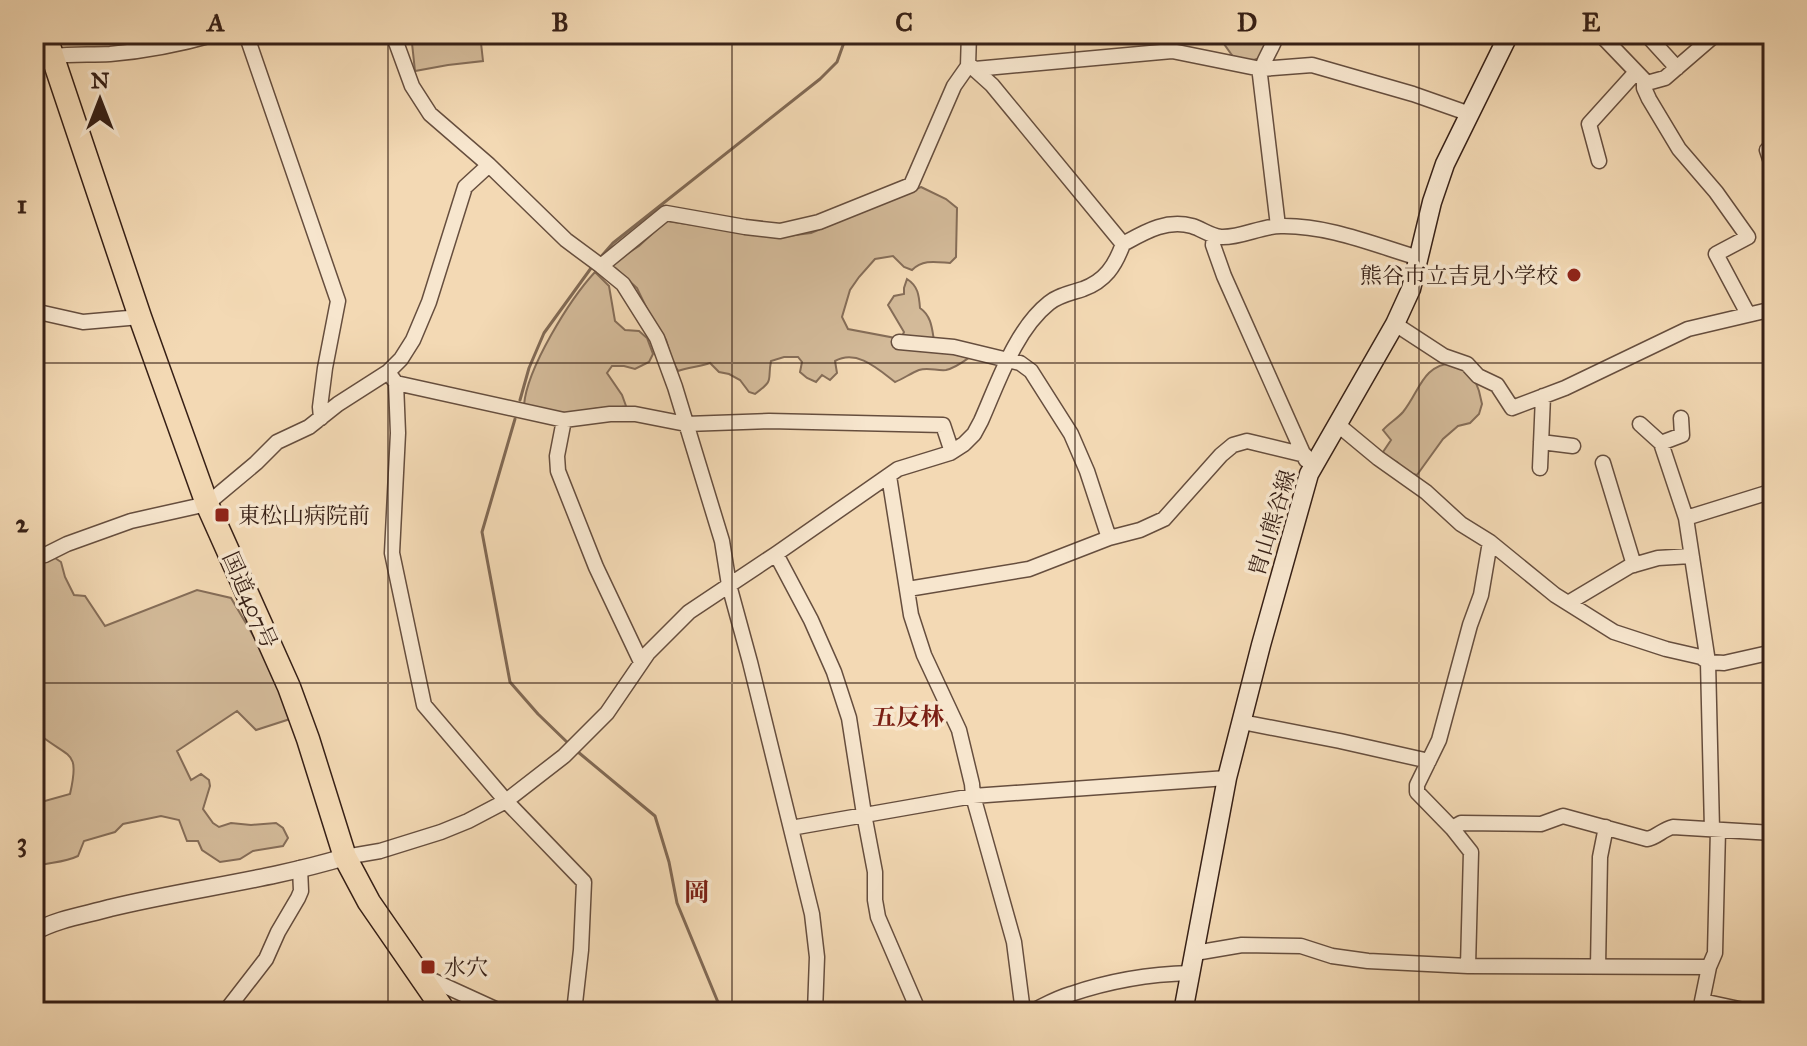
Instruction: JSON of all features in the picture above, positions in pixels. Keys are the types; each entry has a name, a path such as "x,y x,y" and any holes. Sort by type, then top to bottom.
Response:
{"highway":[{"name":"国道407号","path":"45,34 140,317 207,504 289,687 345,857 369,902 445,1012"}],"main road":[{"name":"胄山熊谷線","path":"1183,1012 1227,778 1309,474 1395,324 1411,289 1437,185 1509,34"}],"street":[{"path":"53,56 151,49 216,34"},
{"path":"246,34 338,301 325,368 321,418"},
{"path":"393,34 412,86 430,114 489,165 566,240 623,284 657,338 722,541 729,585 812,914 816,939 815,1012"},
{"path":"969,34 972,67 992,85 1123,244"},
{"path":"1277,34 1261,69 1278,226"},
{"path":"1600,34 1647,83 1665,78 1716,34"},
{"path":"1646,34 1677,68"},
{"path":"601,266 666,213 780,231 819,222 911,185 954,86 972,67 1172,51 1261,69 1312,65 1470,114"},
{"path":"1599,161 1589,124 1640,76"},
{"path":"1640,76 1649,99 1679,149 1716,192 1748,237 1716,254 1748,314"},
{"path":"1773,145 1767,150 1773,168"},
{"path":"489,165 465,187 423,315 392,377 398,433 392,553 424,705 506,801 584,882 574,1012"},
{"path":"34,932 55,922 134,903 380,851 441,832 506,801 564,756 596,725 641,662 689,612 898,469 952,452 974,434 1022,333 1049,303 1099,282 1109,273 1123,244 1157,226 1185,224 1224,237 1278,226 1328,231 1419,258"},
{"path":"1214,236 1213,245 1224,276 1305,455 1309,474"},
{"path":"1395,324 1444,356 1467,364 1478,376 1497,385 1512,408 1565,388 1688,329 1773,309"},
{"path":"34,311 83,322 140,317"},
{"path":"899,342 954,347 1020,363 1031,371 1071,434 1109,538"},
{"path":"34,557 131,521 207,504 277,442 309,427 338,404 392,377 564,420 635,414 686,424 769,421 943,425 952,452"},
{"path":"1540,468 1543,396"},
{"path":"1661,443 1682,435 1681,418"},
{"path":"564,420 557,456 558,471 596,567 641,662"},
{"path":"1337,424 1426,492 1461,524 1490,542 1568,603 1614,632 1701,657 1708,662 1724,663 1773,652"},
{"path":"1640,424 1661,443 1686,518 1708,662 1718,895 1715,953 1702,1001 1753,1012"},
{"path":"908,589 1029,569 1109,538 1140,530 1164,519 1233,445 1247,441 1305,455"},
{"path":"1541,442 1573,446"},
{"path":"1603,463 1634,565"},
{"path":"889,476 911,615 924,655 959,730 973,796 1014,942 1023,1012"},
{"path":"1686,518 1773,491"},
{"path":"1468,966 1471,852 1417,792 1417,785 1439,740 1481,595 1490,542"},
{"path":"776,554 811,620 842,695 849,718 875,872 878,917 919,1012"},
{"path":"1568,603 1634,565 1658,558 1691,556"},
{"path":"1242,722 1429,761"},
{"path":"791,828 973,796 1227,778"},
{"path":"1452,828 1461,823 1541,824 1563,816 1647,839 1666,828 1773,833"},
{"path":"1598,967 1600,857 1606,827"},
{"path":"225,1012 266,959 298,898 301,891 300,868"},
{"path":"1195,953 1242,945 1301,946 1332,956 1368,961 1468,966 1709,967"},
{"path":"417,973 502,1012"},
{"path":"1030,1012 1068,995 1103,985 1167,973 1190,973"}],"shaded area":[{"path":"411,34 480,34 483,61 415,71"},
{"path":"1217,34 1280,34 1262,56 1243,60 1234,58"},
{"path":"921,187 957,208 956,257 950,263 925,263 912,270 893,256 875,259 850,290 842,317 848,329 901,339 904,332 888,305 894,296 904,294 907,279 916,288 920,308 930,320 935,346 970,357 946,370 922,369 895,382 867,362 851,357 835,361 837,373 830,380 822,375 816,382 800,372 802,362 798,357 784,357 771,361 768,383 755,394 749,392 740,380 719,372 710,363 678,371 666,340 637,288 611,264 639,246 666,221 779,237 811,233"},
{"path":"595,272 609,286 615,321 625,330 639,331 647,338 653,354 649,362 635,369 612,366 607,373 626,406 562,415 524,405 533,372 551,335"},
{"path":"1453,363 1465,367 1474,378 1482,404 1479,414 1443,439 1417,475 1408,473 1397,462 1381,455 1391,440 1383,430 1403,412 1428,374"},
{"path":"52,556 61,562 74,595 85,596 105,626 197,590 231,598 270,664 290,719 256,730 237,711 177,751 191,780 201,774 209,780 203,809 213,823 219,827 231,823 276,823 288,838 283,846 253,851 240,859 220,862 202,850 198,841 187,841 179,820 161,816 123,824 115,832 84,841 78,856 34,867 34,804 70,794 74,770 73,762 65,753 40,735 34,739 34,562"},
{"path":"1773,657 1773,747 1765,747 1765,659"}],"waterway":[{"path":"599,259 613,243 820,79 837,62 847,34"},
{"path":"520,400 544,333 594,264"},
{"path":"515,419 482,532 510,682 569,744"},
{"path":"578,752 655,816 677,903 722,1012"}],"place":[{"name":"熊谷市立吉見小学校","path":"1574,275"},
{"name":"東松山病院前","path":"222,515"},
{"name":"水穴","path":"428,967"}],"district":[{"name":"五反林","path":"908,717"},
{"name":"岡","path":"697,892"}]}
